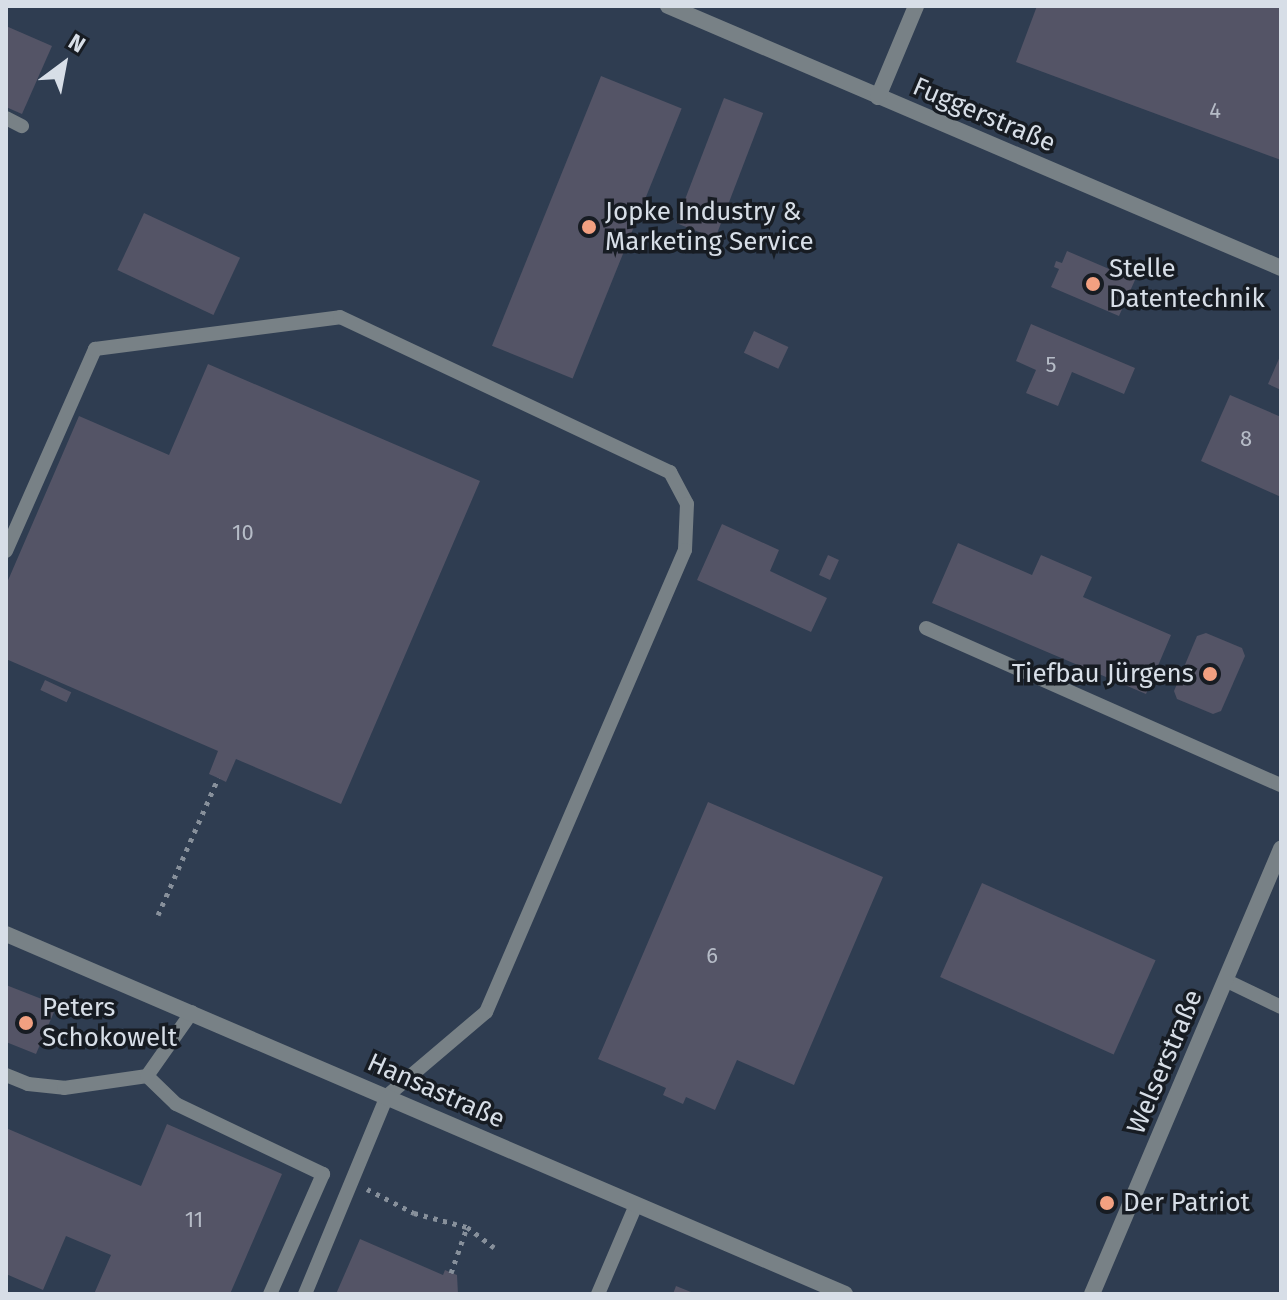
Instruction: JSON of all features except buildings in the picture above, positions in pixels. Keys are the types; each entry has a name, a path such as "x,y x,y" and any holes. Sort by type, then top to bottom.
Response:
{"street":[{"name":"Fuggerstraße","path":"668,6 1281,268"},
{"path":"878,97 916,6"},
{"name":"Welserstraße","path":"1092,1294 1281,848"},
{"name":"Hansastraße","path":"6,934 845,1294"}],"lane":[{"path":"6,118 22,126"},
{"path":"6,551 95,349 340,317 670,472 687,504 685,550 486,1012 387,1096 305,1294"},
{"path":"926,628 1281,785"},
{"path":"1225,980 1281,1007"},
{"path":"6,1075 28,1084 64,1088 147,1076 192,1012"},
{"path":"147,1076 176,1104 323,1174 270,1294"},
{"path":"598,1294 636,1205"}],"path":[{"path":"158,915 218,778"},
{"path":"352,1181 414,1213 467,1227 494,1247"},
{"path":"451,1273 467,1227"}],"shaded area":[{"path":"6,6 1281,6 1281,1294 6,1294"}],"place":[{"name":"Jopke Industry & Marketing Service","path":"589,227"},
{"name":"Stelle Datentechnik","path":"1093,284"},
{"name":"Tiefbau Jürgens","path":"1210,674"},
{"name":"Peters Schokowelt","path":"26,1023"},
{"name":"Der Patriot","path":"1107,1203"}]}
